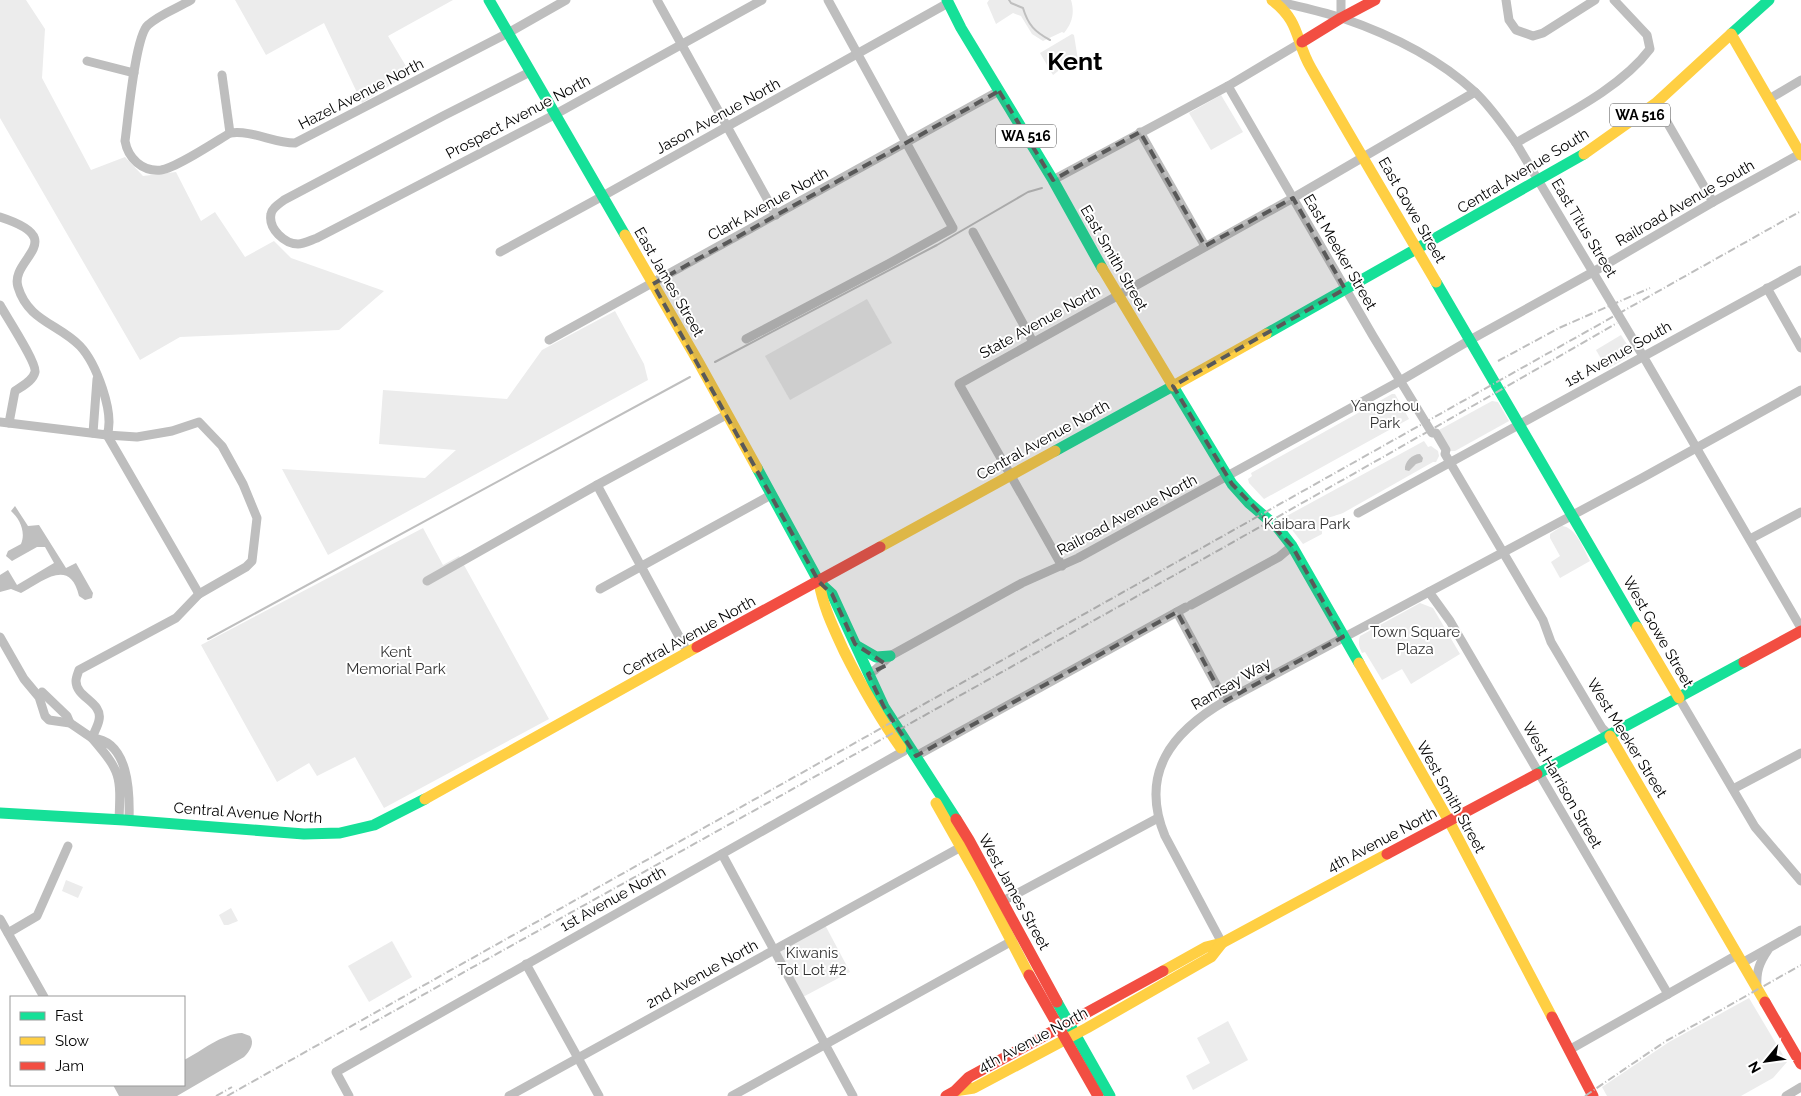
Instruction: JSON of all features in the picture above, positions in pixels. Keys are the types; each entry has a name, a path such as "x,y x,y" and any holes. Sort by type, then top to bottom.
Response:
{"main road":[{"name":"East James Street","path":"489,0 601,197 653,284 819,582 832,594 884,708"},
{"name":"East Titus Street","path":"1273,0 1295,24 1302,42"},
{"path":"1302,42 1375,0"},
{"name":"Central Avenue South","path":"1346,289 1539,181 1608,137 1656,103 1769,0"},
{"name":"East Smith Street","path":"950,1 961,28 1228,476 1242,495 1269,521"},
{"path":"1731,34 1801,154"},
{"name":"East Gowe Street","path":"1302,42 1309,64 1500,390"},
{"name":"Central Avenue North","path":"0,813 124,820 304,834 340,833 363,828 398,814 521,744 819,582 1346,289"},
{"name":"West Gowe Street","path":"1500,390 1679,698"},
{"name":"West Smith Street","path":"1269,521 1278,528 1292,546 1449,821 1594,1096"},
{"name":"East James Street","path":"819,582 822,600 861,686 879,716 904,751"},
{"name":"4th Avenue North","path":"950,1094 969,1077 1206,947 1222,943 1610,736 1801,630"},
{"path":"855,644 872,656 883,658 890,656"},
{"name":"West James Street","path":"884,708 967,836 1003,901 1071,1036 1098,1096"},
{"name":"West Meeker Street","path":"1610,736 1801,1064"},
{"name":"West James Street","path":"904,751 924,781 962,847 1033,982 1065,1025"},
{"path":"973,868 981,872 996,899 1003,901"},
{"name":"4th Avenue North","path":"950,1094 974,1088 1071,1036 1211,957 1222,943"},
{"name":"West James Street","path":"1071,1036 1110,1096"}],"street":[{"path":"191,0 147,25 142,32 134,73 126,141 127,149 134,161 144,167 163,170 230,133 222,75"},
{"name":"Hazel Avenue North","path":"230,133 256,134 287,143 295,143 508,33 566,0"},
{"path":"657,0 776,215"},
{"name":"Prospect Avenue North","path":"530,72 284,200 271,212 272,225 283,239 297,244 310,241 554,115 762,0"},
{"path":"746,338 890,264 953,228 828,0"},
{"name":"East Titus Street","path":"1273,0 1341,18 1376,31 1451,72 1495,113 1516,143 1643,356 1801,630"},
{"path":"1341,0 1341,18"},
{"path":"1506,0 1509,20 1516,30 1533,36 1543,33 1596,0"},
{"path":"1516,143 1618,82 1650,49 1647,35 1614,0"},
{"name":"Jason Avenue North","path":"500,252 859,54 950,1"},
{"path":"1053,180 1228,86 1302,42"},
{"path":"87,60 134,73"},
{"path":"1768,99 1801,80"},
{"name":"East Meeker Street","path":"1228,86 1431,431"},
{"name":"Clark Avenue North","path":"549,340 999,91"},
{"name":"State Avenue North","path":"1010,475 959,384 1293,198 1474,92"},
{"path":"1656,103 1713,202"},
{"path":"1140,132 1205,246"},
{"name":"Railroad Avenue South","path":"1400,381 1713,202 1801,154"},
{"path":"0,217 21,224 31,233 35,240 34,249 21,269 17,285 31,311 81,347 97,376 104,394 109,422 107,435 199,594"},
{"path":"973,232 1033,342"},
{"name":"1st Avenue South","path":"1447,458 1520,424 1801,270"},
{"path":"1767,288 1801,348"},
{"path":"0,305 36,369 33,378 15,391 4,423 137,437 172,431 199,422 222,446 243,484 257,518 252,561 246,567 199,594 176,618 80,670 76,681 78,690 99,713 100,720 92,738"},
{"path":"92,433 97,376"},
{"name":"Railroad Avenue North","path":"868,674 890,656 1022,583 1062,566 1400,381"},
{"path":"1343,637 1697,448 1801,390"},
{"path":"427,581 726,414"},
{"name":"West Meeker Street","path":"1431,431 1436,433 1446,450 1447,458 1543,620 1551,642 1602,728 1610,736"},
{"path":"1358,513 1447,458"},
{"path":"1010,475 1062,566"},
{"path":"596,485 688,654"},
{"path":"600,590 771,495"},
{"path":"1750,539 1801,512"},
{"path":"916,756 1279,557 1292,546"},
{"name":"West Harrison Street","path":"1428,592 1450,621 1668,994"},
{"path":"1177,612 1225,701"},
{"path":"0,637 24,678 40,695 66,716 70,723 92,738 117,770 124,820"},
{"name":"Ramsay Way","path":"1222,943 1164,836 1158,818 1156,790 1161,767 1176,739 1206,711 1343,637"},
{"path":"40,695 45,716 49,720 70,723"},
{"name":"West Gowe Street","path":"1679,698 1755,827 1801,880"},
{"name":"1st Avenue North","path":"349,1096 336,1072 904,751"},
{"path":"1733,789 1801,752"},
{"path":"1003,901 1158,818"},
{"path":"8,933 37,916 68,846"},
{"name":"2nd Avenue North","path":"509,1096 962,847"},
{"path":"722,854 853,1096"},
{"path":"0,919 43,996"},
{"path":"1570,1050 1668,994 1740,959 1769,948 1801,930"},
{"path":"732,1096 1012,941"},
{"path":"1757,989 1760,961 1769,948"},
{"path":"526,964 598,1096"},
{"path":"1786,1096 1801,1087"}],"highlighted area":[{"path":"999,91 1053,180 1140,132 1205,246 1293,198 1345,289 1173,386 1232,484 1292,546 1343,637 1225,701 1177,612 916,756 884,707 868,674 887,665 855,644 832,594 819,582 653,284"}],"green space":[{"path":"0,0 26,0 45,29 42,78 91,170 125,157 143,176 176,172 201,221 215,212 245,257 274,241 291,258 384,291 339,330 180,337 140,360 0,118"},
{"path":"235,0 453,0 388,36 410,73 362,103 324,23 266,55"},
{"path":"989,0 1071,0 1072,18 1064,33 1062,32 1043,41 1032,34 1021,16 1013,13 996,24 987,3"},
{"path":"1072,34 1074,35 1078,60 1053,75 1040,53"},
{"path":"1221,95 1243,132 1211,150 1189,113"},
{"path":"867,299 892,343 790,400 765,356"},
{"path":"615,311 644,364 648,380 328,555 282,469 425,478 456,450 379,444 383,390 507,399 542,350"},
{"path":"1621,335 1630,349 1630,356 1607,369 1596,350"},
{"name":"Yangzhou Park","path":"1395,394 1409,419 1264,499 1249,483 1248,479 1252,476 1251,473"},
{"path":"1492,401 1498,402 1509,421 1455,451 1450,451 1439,430"},
{"name":"Kaibara Park","path":"1424,441 1428,447 1431,446 1438,451 1439,456 1436,462 1343,513 1327,519 1323,524 1322,534 1303,544 1283,518"},
{"path":"1562,526 1567,527 1575,535 1590,561 1560,578 1551,562 1560,556 1550,538 1550,534"},
{"name":"Kent Memorial Park","path":"423,528 443,565 459,556 549,719 384,808 355,757 317,776 309,763 277,782 201,645"},
{"name":"Town Square Plaza","path":"1420,603 1433,608 1460,654 1411,684 1402,669 1382,680 1365,652 1362,653 1359,645 1360,636"},
{"path":"66,880 83,887 78,898 62,891"},
{"path":"231,908 238,921 224,925 219,915"},
{"name":"Kiwanis Tot Lot #2","path":"824,923 850,972 801,998 775,951"},
{"path":"392,941 412,977 369,1002 348,966"},
{"path":"1749,998 1787,1062 1773,1078 1741,1096 1607,1096 1602,1087 1669,1042"},
{"path":"1228,1021 1248,1060 1193,1090 1186,1076 1210,1063 1197,1038"}],"shaded area":[{"path":"1420,454 1423,458 1422,462 1416,464 1409,471 1405,470 1409,459 1414,455"},
{"path":"15,506 28,526 39,525 66,568 76,563 93,593 92,598 85,600 79,596 75,584 69,577 62,575 47,578 21,593 11,589 0,592 0,575 8,570 17,585 54,563 45,547 37,547 12,561 6,556 8,551 21,544 23,535 17,518 11,511"},
{"path":"242,1033 250,1036 252,1044 244,1057 177,1096 119,1096 114,1086 185,1086 185,1059 219,1040"}],"waterway":[{"path":"1009,0 1011,3 1023,8 1027,19 1033,27 1050,40"},
{"path":"715,362 937,245 1028,192 1042,188"},
{"path":"208,639 690,377"}],"railway":[{"path":"227,1096 1801,211"},
{"path":"1498,361 1559,328 1650,288"},
{"path":"360,1030 833,767 1617,323"},
{"path":"1585,1096 1666,1041 1801,965"},
{"path":"216,1096 232,1087"}],"traffic: fast":[{"path":"489,0 625,235"},
{"path":"947,0 961,28 1053,180 1102,268"},
{"path":"1731,34 1769,0"},
{"path":"1266,334 1584,154"},
{"path":"1436,282 1637,627"},
{"path":"1055,451 1173,386 1232,484 1249,503 1278,528 1292,546 1359,663"},
{"path":"757,468 819,582 832,594 884,707 956,819"},
{"path":"857,646 876,657 890,656"},
{"path":"1537,774 1744,662"},
{"path":"0,813 124,820 304,834 340,833 374,825 425,799"},
{"path":"1057,1002 1110,1096"}],"traffic: slow":[{"path":"1272,0 1281,8 1293,24 1311,68 1436,282"},
{"path":"1584,154 1656,103 1731,34 1801,155"},
{"path":"625,235 757,468"},
{"path":"1102,268 1173,386 1266,334"},
{"path":"880,547 1055,451"},
{"path":"819,582 826,609 844,651 885,725 901,748"},
{"path":"1637,627 1679,698"},
{"path":"425,799 697,647"},
{"path":"1359,663 1449,821 1552,1017"},
{"path":"1610,736 1765,1002"},
{"path":"936,803 979,879 1029,975"},
{"path":"1163,971 1206,947 1222,943 1387,854"},
{"path":"955,1091 974,1088 1087,1028 1211,957 1222,943"}],"traffic: jam":[{"path":"1302,42 1375,0"},
{"path":"697,647 880,547"},
{"path":"1744,662 1801,631"},
{"path":"1387,854 1537,774"},
{"path":"956,819 1057,1002"},
{"path":"946,1096 955,1091 969,1077 1163,971"},
{"path":"1029,975 1098,1096"},
{"path":"1765,1002 1801,1064"},
{"path":"1552,1017 1593,1096"}],"district":[{"name":"Kent","path":"1075,61"}]}
